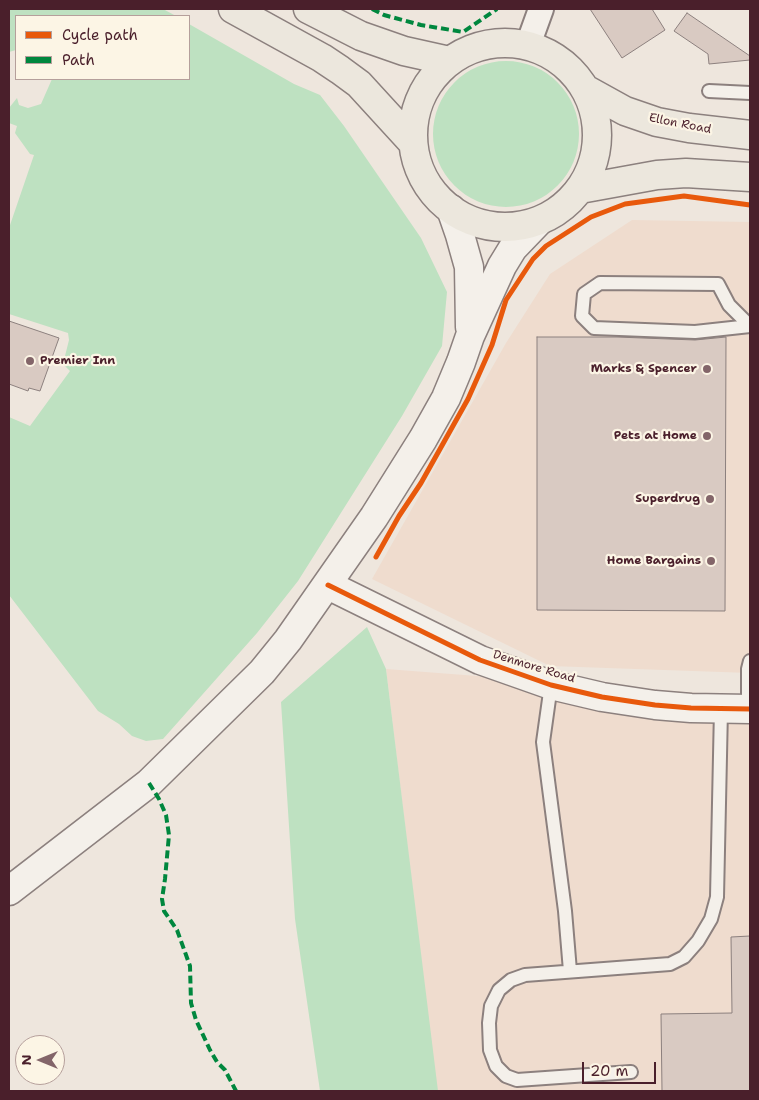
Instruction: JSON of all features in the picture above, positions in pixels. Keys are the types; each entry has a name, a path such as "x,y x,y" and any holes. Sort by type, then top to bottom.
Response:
{"main road":[{"path":"233,9 315,54 359,84 413,143"},
{"path":"308,9 361,36 404,51 449,61"},
{"path":"9,891 155,777 262,672 288,640 374,517 423,439 446,398 462,362 470,336 502,266 513,248 538,222 561,208 580,189 593,166 598,140 596,114 580,79 562,61 546,51 514,42 487,44 449,61 428,84 416,112 413,143 419,168 425,180 441,201 451,210 478,223 492,226 523,226 538,222"},
{"name":"Ellon Road","path":"586,90 625,111 657,122 689,128 750,135"},
{"path":"580,189 657,175 686,173 750,177"},
{"path":"451,210 469,267 470,336"},
{"name":"Denmore Road","path":"328,585 480,660 551,685 602,697 655,705 749,709"}],"street":[{"path":"528,45 541,9"}],"lane":[{"path":"709,91 750,93"},
{"path":"600,283 718,284 729,305 750,326 695,332 594,328 582,316 584,294 600,283"},
{"path":"749,709 748,669 750,661"},
{"path":"551,685 543,742 565,911 570,971"},
{"path":"631,1072 517,1080 506,1076 496,1066 490,1050 489,1023 491,1006 499,990 511,980 525,975 670,964 684,957 698,942 711,920 716,897 721,709"}],"shaded area":[{"path":"632,220 750,222 750,673 550,666 372,579 506,343 550,274"},
{"path":"386,669 750,697 750,1091 437,1091"}],"green space":[{"path":"9,9 163,9 174,15 15,15 15,50 9,52"},
{"path":"190,25 294,84 320,95 344,126 421,238 447,292 442,346 402,416 298,581 257,633 163,739 146,741 132,736 119,724 98,711 9,595 9,417 30,426 70,371 63,364 69,340 68,333 9,314 9,228 34,155 30,154 15,133 17,126 9,123 9,108 17,98 19,105 28,108 41,104 52,80 190,80"},
{"path":"506,61 534,67 557,83 573,106 579,134 573,162 557,185 534,201 506,207 478,201 455,185 439,162 433,134 439,106 455,83 478,67"},
{"path":"367,627 386,669 438,1091 320,1091 295,919 281,702"}],"building":[{"path":"590,9 652,9 665,30 622,58"},
{"path":"687,13 750,56 750,60 709,64 708,54 674,31"},
{"name":"Premier Inn","path":"9,321 59,338 40,391 29,388 28,391 9,384"},
{"path":"537,337 617,337 695,340 726,337 725,611 537,610"},
{"path":"750,936 750,1091 662,1091 661,1014 732,1013 731,937"}],"marked path":[{"path":"372,9 384,15 421,25 463,32 497,9"},
{"path":"149,783 166,815 169,835 162,899 164,911 177,930 190,966 191,1003 196,1020 210,1050 217,1062 225,1070 236,1091"}],"cycle path":[{"path":"376,557 399,516 421,483 468,399 492,345 506,300 533,259 546,246 591,217 625,204 684,196 750,205"},
{"path":"328,585 480,660 551,685 602,697 655,705 750,709"}],"place":[{"name":"Premier Inn","path":"30,361"},
{"name":"Marks & Spencer","path":"707,369"},
{"name":"Pets at Home","path":"707,436"},
{"name":"Superdrug","path":"710,499"},
{"name":"Home Bargains","path":"711,561"}]}
